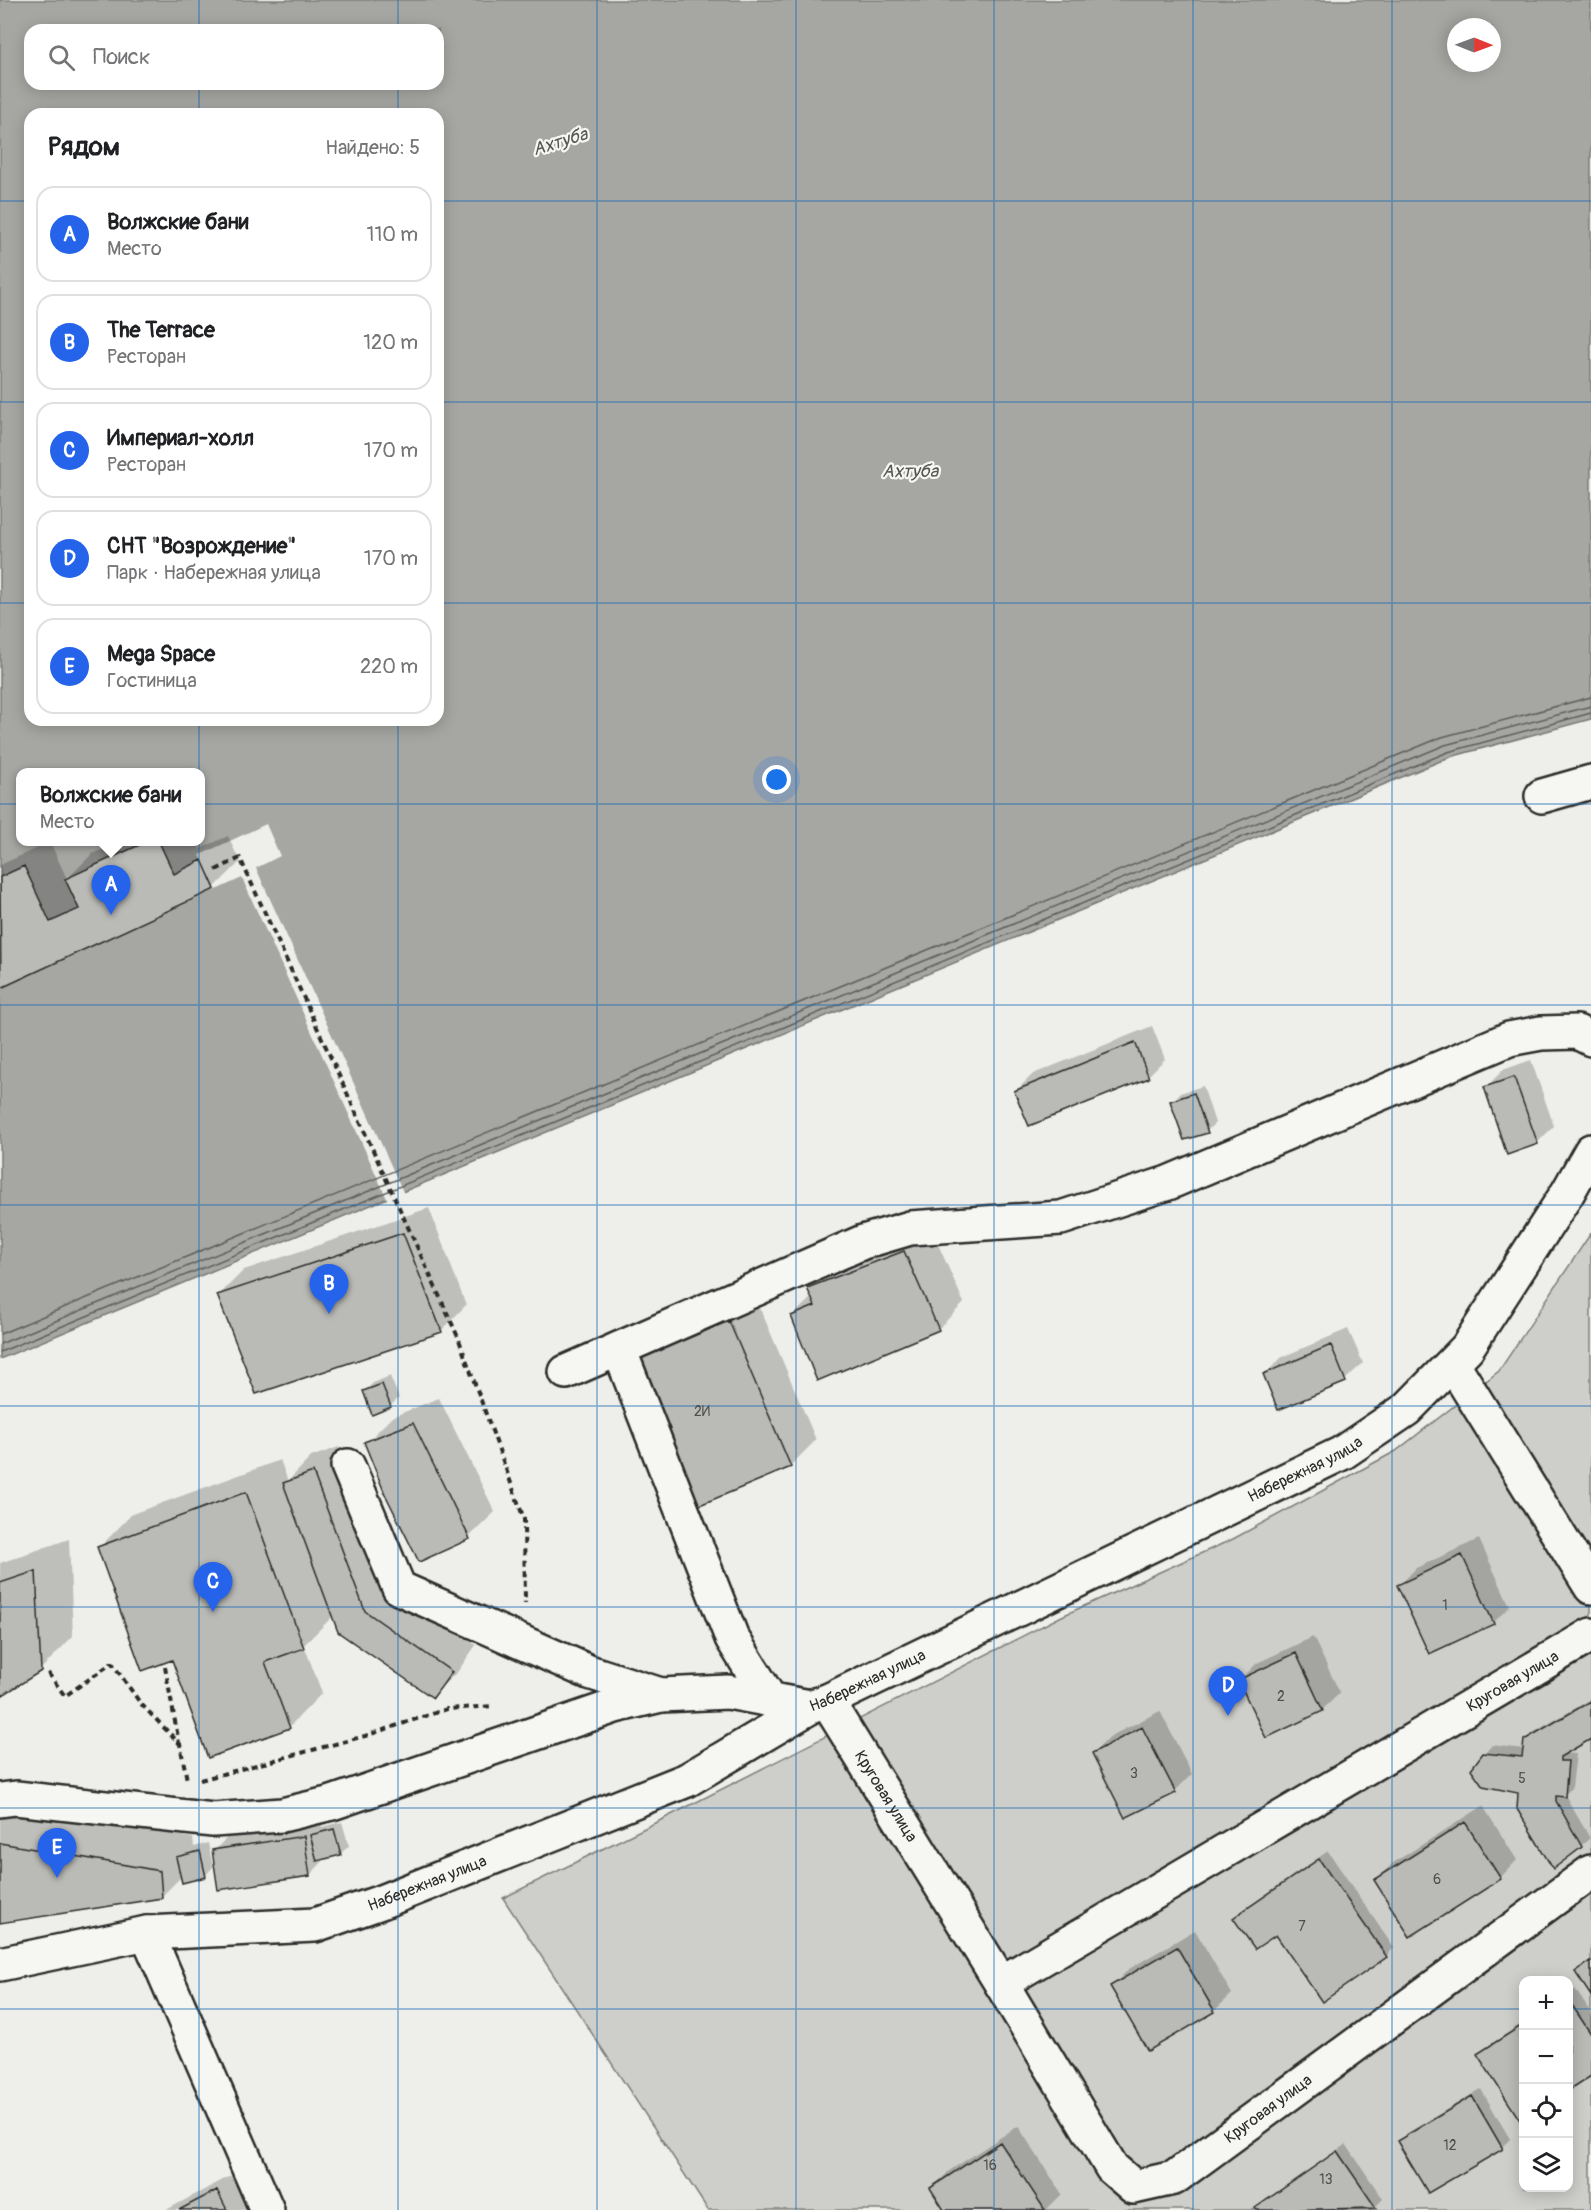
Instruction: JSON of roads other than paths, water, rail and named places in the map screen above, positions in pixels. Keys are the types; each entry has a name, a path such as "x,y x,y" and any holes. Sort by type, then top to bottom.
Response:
{"street":[{"path":"1542,796 1591,782"},
{"path":"566,1372 864,1242 910,1228 1061,1218 1168,1184 1509,1039 1577,1032 1591,1039"},
{"name":"Набережная улица","path":"0,1964 147,1933 315,1925 381,1902 687,1780 819,1704 1342,1453 1407,1409 1453,1364 1473,1338 1568,1192 1591,1151"},
{"path":"619,1349 732,1638 771,1701"},
{"path":"1453,1364 1591,1587"},
{"path":"348,1466 399,1588 589,1672 661,1695"},
{"name":"Круговая улица","path":"1001,1983 1591,1635"},
{"path":"0,1800 16,1798 213,1820 282,1815 332,1803 615,1706 661,1695 728,1692 771,1701 819,1704"},
{"name":"Круговая улица","path":"819,1704 1001,1983 1112,2168 1134,2187 1174,2178 1591,1872"},
{"path":"147,1933 267,2210"}],"water":[{"name":"Ахтуба","path":"0,0 1591,0 1591,719 1450,757 0,1359"}],"place":[{"name":"Волжские бани","path":"111,915"},
{"name":"The Terrace","path":"329,1314"},
{"name":"Империал-холл","path":"213,1612"},
{"name":"СНТ \"Возрождение\"","path":"1228,1716"},
{"name":"Mega Space","path":"57,1878"}]}
